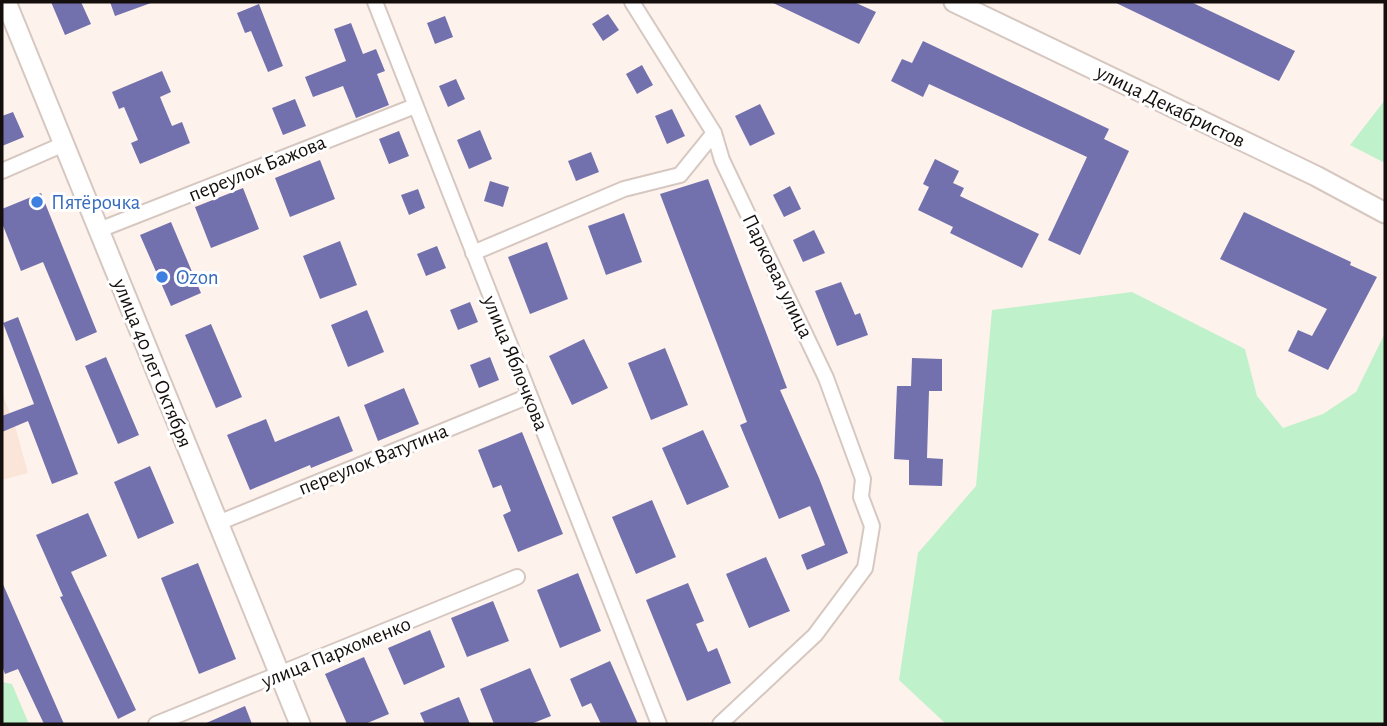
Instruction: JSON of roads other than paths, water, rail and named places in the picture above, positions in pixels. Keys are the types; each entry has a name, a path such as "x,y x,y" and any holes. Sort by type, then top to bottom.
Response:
{"street":[{"name":"улица 40 лет Октября","path":"6,2 300,724"},
{"name":"улица Яблочкова","path":"375,2 659,724"},
{"name":"Парковая улица","path":"632,2 714,133 722,160 826,378 863,479 861,497 872,526 864,568 815,635 720,724"},
{"name":"улица Декабристов","path":"954,2 1303,170 1385,213"},
{"name":"переулок Бажова","path":"99,230 415,106"},
{"path":"473,253 624,188 680,175 714,133"},
{"path":"2,171 64,144"},
{"name":"переулок Ватутина","path":"218,523 529,396"},
{"name":"улица Пархоменко","path":"156,724 517,577"}],"place":[{"name":"Пятёрочка","path":"37,202"},
{"name":"Ozon","path":"162,277"}]}
